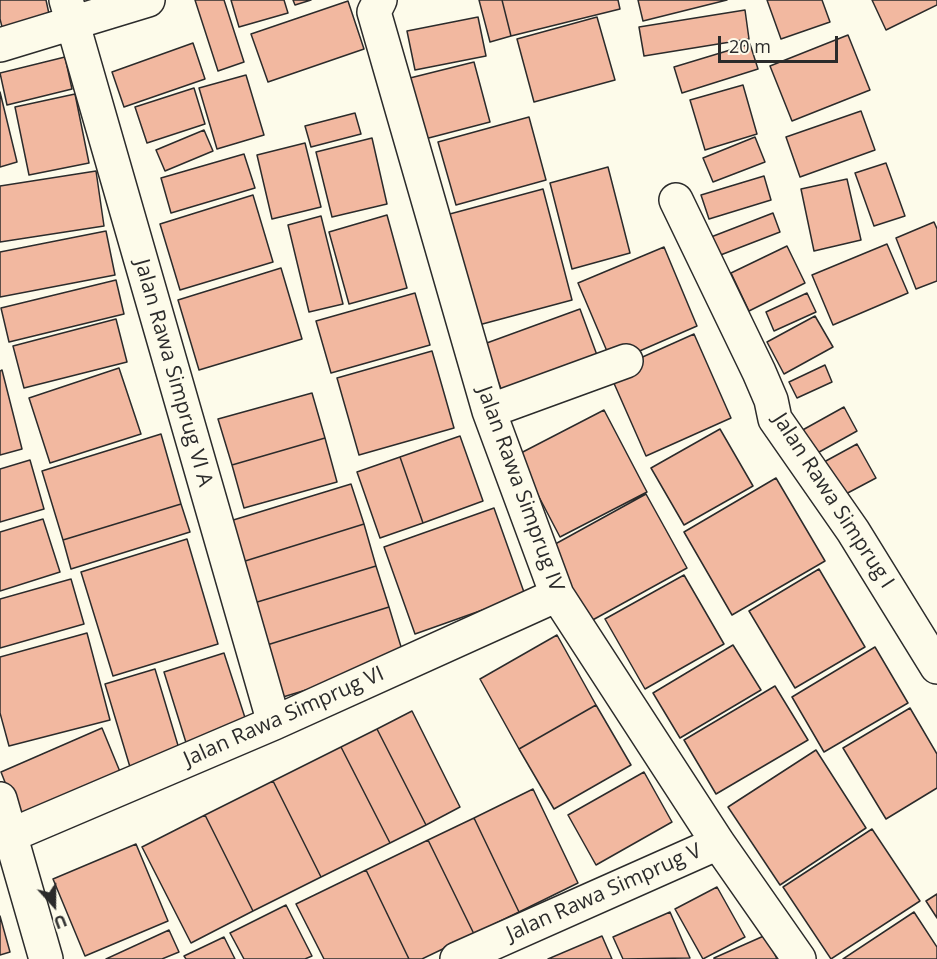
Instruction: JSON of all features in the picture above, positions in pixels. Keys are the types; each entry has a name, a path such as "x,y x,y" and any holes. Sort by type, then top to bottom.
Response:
{"street":[{"path":"0,45 69,11 148,0"},
{"name":"Jalan Rawa Simprug IV","path":"380,0 374,12 489,411 558,595 718,843 799,959"},
{"name":"Jalan Rawa Simprug VI A","path":"69,11 274,723"},
{"name":"Jalan Rawa Simprug I","path":"675,200 759,372 771,400 775,419 853,531 937,667"},
{"path":"489,411 627,361"},
{"name":"Jalan Rawa Simprug VI","path":"3,814 274,723 558,595"},
{"path":"3,814 46,959"},
{"name":"Jalan Rawa Simprug V","path":"457,959 718,843"}],"building":[{"path":"0,0 46,0 51,23 4,35 0,19"},
{"path":"195,0 224,0 244,62 218,71"},
{"path":"231,0 284,0 288,13 239,27"},
{"path":"293,0 311,0 295,5"},
{"path":"479,0 502,0 511,36 490,42"},
{"path":"502,0 618,0 620,9 511,36"},
{"path":"638,0 727,0 643,21"},
{"path":"767,0 822,0 830,22 781,39"},
{"path":"872,0 937,0 937,5 886,30"},
{"path":"348,1 364,49 268,82 251,34"},
{"path":"745,10 749,39 644,56 639,27"},
{"path":"478,17 486,56 415,70 407,31"},
{"path":"597,17 615,80 534,102 517,39"},
{"path":"848,35 870,90 792,121 770,66"},
{"path":"193,43 205,79 124,107 112,72"},
{"path":"750,44 758,69 682,93 674,67"},
{"path":"65,57 72,89 7,105 0,73"},
{"path":"474,62 490,122 421,140 406,79"},
{"path":"246,75 264,135 217,149 199,88"},
{"path":"743,85 757,134 705,150 690,100"},
{"path":"194,88 205,124 147,143 135,107"},
{"path":"0,92 17,162 0,167"},
{"path":"75,94 89,163 29,175 15,107"},
{"path":"861,111 875,150 800,177 786,137"},
{"path":"355,113 361,134 311,147 305,126"},
{"path":"529,117 546,180 456,205 438,142"},
{"path":"204,130 213,151 165,171 156,150"},
{"path":"755,137 765,162 713,182 703,158"},
{"path":"372,138 387,204 332,217 316,152"},
{"path":"305,143 321,207 272,219 257,155"},
{"path":"244,154 255,188 171,213 161,178"},
{"path":"886,163 905,216 874,226 855,173"},
{"path":"608,167 630,253 572,269 550,183"},
{"path":"96,171 104,226 0,242 0,186"},
{"path":"764,176 771,200 709,219 701,195"},
{"path":"847,179 861,240 814,251 801,189"},
{"path":"543,189 572,300 475,326 446,215"},
{"path":"253,195 273,262 180,290 160,224"},
{"path":"773,213 780,232 718,256 711,237"},
{"path":"387,215 407,288 349,304 329,232"},
{"path":"321,216 343,304 309,312 288,225"},
{"path":"934,222 937,229 937,281 916,289 896,238"},
{"path":"106,231 115,275 0,297 0,252"},
{"path":"887,244 908,293 833,325 812,275"},
{"path":"787,246 805,283 749,311 731,273"},
{"path":"664,247 697,326 612,363 578,283"},
{"path":"281,268 302,339 199,370 178,300"},
{"path":"116,280 124,314 9,342 1,308"},
{"path":"415,293 430,345 331,373 316,321"},
{"path":"807,293 816,312 774,331 766,312"},
{"path":"580,309 601,366 506,402 484,344"},
{"path":"815,316 833,347 784,374 767,342"},
{"path":"116,319 127,362 24,388 13,346"},
{"path":"694,334 731,418 646,456 609,372"},
{"path":"432,351 454,428 359,455 337,378"},
{"path":"825,365 832,382 797,398 789,382"},
{"path":"119,368 141,434 50,463 29,398"},
{"path":"2,370 22,449 0,455 0,371"},
{"path":"312,393 325,438 232,465 218,419"},
{"path":"844,407 857,431 812,456 799,432"},
{"path":"604,410 647,492 560,537 517,455"},
{"path":"720,429 753,486 684,525 651,468"},
{"path":"161,434 181,504 63,540 42,471"},
{"path":"460,436 483,501 423,523 400,457"},
{"path":"325,438 337,482 244,508 232,465"},
{"path":"857,444 876,478 842,496 824,462"},
{"path":"400,457 423,523 380,538 357,472"},
{"path":"30,460 44,509 0,522 0,469"},
{"path":"776,478 825,561 732,615 684,532"},
{"path":"351,484 364,524 242,562 230,521"},
{"path":"646,494 687,568 589,622 548,548"},
{"path":"181,504 190,532 71,569 63,540"},
{"path":"494,508 525,595 415,634 384,547"},
{"path":"43,519 60,572 0,591 0,532"},
{"path":"364,524 376,566 254,603 242,562"},
{"path":"187,539 218,644 113,676 81,572"},
{"path":"376,566 389,607 267,645 254,603"},
{"path":"819,569 865,647 795,688 749,611"},
{"path":"684,575 724,644 645,689 605,619"},
{"path":"71,579 84,624 0,648 0,599"},
{"path":"389,607 405,660 283,697 267,645"},
{"path":"87,633 110,720 9,746 0,713 0,657"},
{"path":"557,635 596,705 519,749 480,679"},
{"path":"733,645 761,690 680,738 653,693"},
{"path":"875,647 908,703 824,752 792,697"},
{"path":"224,653 249,730 188,749 164,672"},
{"path":"155,669 183,762 133,777 105,684"},
{"path":"775,686 808,740 716,794 684,740"},
{"path":"596,705 631,765 554,809 519,749"},
{"path":"910,708 937,754 937,788 886,819 843,748"},
{"path":"412,711 460,807 426,825 377,729"},
{"path":"102,728 123,779 21,823 1,772"},
{"path":"377,729 426,825 390,843 341,747"},
{"path":"341,747 390,843 321,877 273,781"},
{"path":"816,750 866,828 780,885 728,807"},
{"path":"644,772 672,822 596,865 568,815"},
{"path":"273,781 321,877 253,911 205,815"},
{"path":"533,789 578,883 519,912 474,818"},
{"path":"205,815 253,911 191,943 142,847"},
{"path":"474,818 519,912 474,934 428,840"},
{"path":"872,829 920,901 831,959 783,887"},
{"path":"428,840 474,934 422,959 409,959 366,870"},
{"path":"136,844 168,921 85,956 53,879"},
{"path":"366,870 409,959 324,959 296,904"},
{"path":"717,887 745,937 703,959 675,909"},
{"path":"937,894 937,918 926,901"},
{"path":"286,905 312,956 305,959 244,959 230,933"},
{"path":"670,912 690,958 623,959 613,937"},
{"path":"914,912 937,947 937,959 843,959"},
{"path":"0,916 10,952 0,955"},
{"path":"169,930 179,952 162,959 106,959"},
{"path":"766,935 777,959 714,959 714,958"},
{"path":"602,936 612,959 548,959"},
{"path":"224,937 235,959 186,959 184,956"}]}
